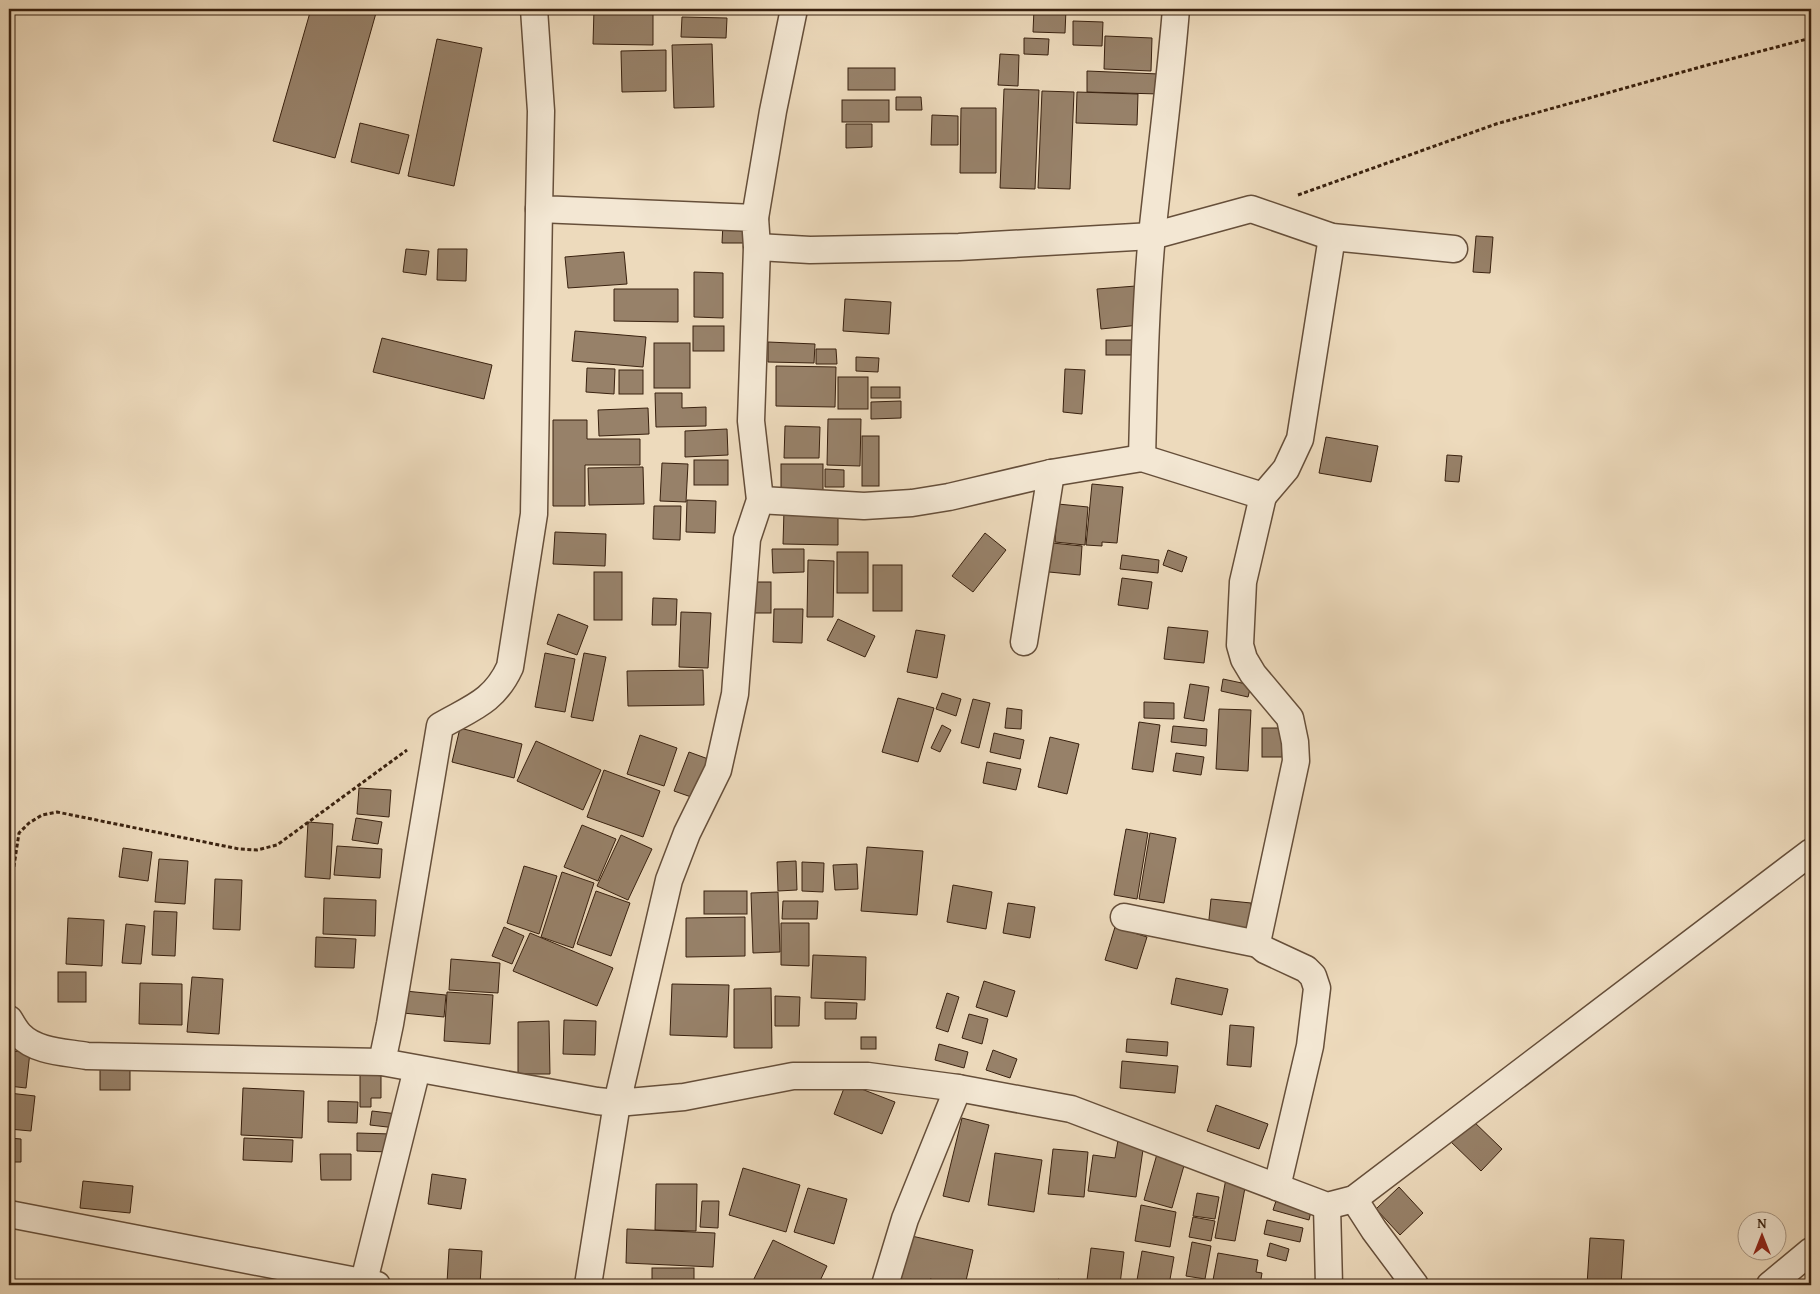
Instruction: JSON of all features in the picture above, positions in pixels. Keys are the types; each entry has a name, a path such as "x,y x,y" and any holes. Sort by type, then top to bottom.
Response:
{"street":[{"path":"382,1062 440,726 487,699 502,683 510,667 534,514 541,111 534,9"},
{"path":"588,1285 617,1103 669,880 687,833 718,770 734,694 747,539 760,500 751,421 757,247 755,218 773,112 794,9"},
{"path":"1142,458 1152,236 1172,62 1176,9"},
{"path":"539,209 755,218"},
{"path":"757,247 810,250 959,247 1152,236 1251,209 1332,238 1454,249"},
{"path":"1258,944 1296,761 1295,742 1290,718 1253,674 1244,659 1240,645 1243,582 1263,496 1286,469 1300,438 1332,238"},
{"path":"760,500 864,506 912,503 1051,473 1142,458 1263,496"},
{"path":"1024,642 1051,473"},
{"path":"9,1019 19,1035 28,1042 48,1049 87,1056 382,1062 617,1103 684,1097 793,1076 868,1076 958,1088 1071,1109 1326,1206 1354,1199 1811,852"},
{"path":"1124,917 1258,944 1265,950 1306,969 1313,976 1318,988 1310,1046 1277,1186"},
{"path":"9,1214 368,1284 417,1069"},
{"path":"885,1285 905,1219 958,1088"},
{"path":"1354,1199 1374,1230 1415,1285"},
{"path":"1326,1206 1329,1285"},
{"path":"1770,1285 1811,1251"}],"path":[{"path":"1292,196 1314,190 1496,124 1811,38"},
{"path":"9,899 19,833 42,814 57,812 238,849 257,850 277,845 440,726"}],"building":[{"path":"311,9 362,9 376,13 335,158 273,141"},
{"path":"594,9 653,9 653,45 593,44"},
{"path":"725,9 760,9 760,10 725,13"},
{"path":"1034,9 1066,9 1065,33 1033,32"},
{"path":"1082,9 1112,9 1112,13 1082,12"},
{"path":"682,17 727,18 726,38 681,37"},
{"path":"1073,21 1103,22 1102,46 1073,45"},
{"path":"1105,36 1152,38 1151,71 1104,69"},
{"path":"1024,38 1049,39 1048,55 1024,54"},
{"path":"437,39 482,48 454,186 408,176"},
{"path":"712,44 714,107 674,108 672,45"},
{"path":"666,50 666,91 622,92 621,51"},
{"path":"1000,54 1019,55 1018,86 998,85"},
{"path":"848,68 895,68 895,90 848,90"},
{"path":"1087,71 1159,74 1159,94 1087,92"},
{"path":"1004,89 1039,90 1035,189 1000,188"},
{"path":"1042,91 1074,92 1070,189 1038,188"},
{"path":"1077,92 1138,94 1137,125 1076,123"},
{"path":"896,97 921,97 922,110 896,110"},
{"path":"842,100 889,100 889,122 842,122"},
{"path":"961,108 996,108 996,173 960,173"},
{"path":"932,115 958,116 958,145 931,145"},
{"path":"360,123 409,135 399,174 351,162"},
{"path":"846,124 872,124 872,147 846,148"},
{"path":"723,223 748,224 747,243 722,243"},
{"path":"1476,236 1493,237 1490,273 1473,272"},
{"path":"406,249 429,251 426,275 403,272"},
{"path":"438,249 467,249 466,281 437,280"},
{"path":"624,252 627,284 568,288 565,257"},
{"path":"694,272 723,273 723,318 694,317"},
{"path":"1136,286 1139,325 1101,329 1097,289"},
{"path":"614,289 678,289 678,322 614,321"},
{"path":"845,299 891,302 889,334 843,331"},
{"path":"693,326 724,326 724,351 693,351"},
{"path":"575,331 646,337 643,367 572,361"},
{"path":"382,338 492,365 484,399 373,372"},
{"path":"1106,340 1138,340 1138,355 1106,355"},
{"path":"768,342 815,344 814,363 768,362"},
{"path":"654,343 690,343 690,388 654,388"},
{"path":"816,349 836,349 837,364 816,364"},
{"path":"856,357 879,358 878,372 856,371"},
{"path":"776,366 836,367 835,407 776,406"},
{"path":"587,368 615,369 614,394 586,392"},
{"path":"1065,369 1085,370 1082,414 1063,412"},
{"path":"619,370 643,370 643,394 619,394"},
{"path":"838,377 868,377 868,409 838,409"},
{"path":"871,387 900,387 900,398 871,398"},
{"path":"655,393 682,393 682,408 706,407 706,426 656,427"},
{"path":"901,401 901,418 871,419 871,402"},
{"path":"648,408 649,434 599,436 598,410"},
{"path":"828,419 861,419 860,466 827,465"},
{"path":"553,420 587,420 587,439 640,439 640,465 585,465 585,506 553,506"},
{"path":"785,426 820,427 819,458 784,458"},
{"path":"727,429 728,455 685,457 685,431"},
{"path":"862,436 879,436 879,486 862,486"},
{"path":"1326,437 1378,446 1371,482 1319,473"},
{"path":"1447,455 1462,456 1459,482 1445,481"},
{"path":"694,460 728,460 728,485 694,485"},
{"path":"662,463 688,464 686,502 660,501"},
{"path":"781,464 823,464 823,498 781,498"},
{"path":"643,467 644,504 589,505 588,468"},
{"path":"825,469 844,470 844,487 825,487"},
{"path":"1092,484 1123,487 1117,543 1102,542 1102,546 1086,545"},
{"path":"687,500 716,501 715,533 686,532"},
{"path":"1058,504 1088,507 1085,545 1055,542"},
{"path":"654,506 681,506 680,540 653,539"},
{"path":"784,510 838,510 838,545 783,544"},
{"path":"555,532 606,534 605,566 553,564"},
{"path":"985,533 1006,550 973,592 952,576"},
{"path":"1052,543 1082,546 1080,575 1049,572"},
{"path":"772,549 804,549 804,572 773,573"},
{"path":"1168,550 1187,557 1182,572 1163,565"},
{"path":"837,552 868,552 868,593 837,593"},
{"path":"1122,555 1159,560 1158,573 1120,569"},
{"path":"808,560 834,561 833,617 807,617"},
{"path":"873,565 902,565 902,611 873,611"},
{"path":"594,572 622,572 622,620 594,620"},
{"path":"1122,578 1152,582 1148,609 1118,605"},
{"path":"751,582 771,582 771,613 751,613"},
{"path":"653,598 677,599 676,625 652,625"},
{"path":"774,609 803,609 802,643 773,642"},
{"path":"681,612 711,613 708,668 679,667"},
{"path":"558,614 588,626 577,655 547,644"},
{"path":"838,619 875,636 865,657 827,640"},
{"path":"1168,627 1208,631 1204,663 1164,659"},
{"path":"916,630 945,635 937,678 907,672"},
{"path":"545,653 575,659 565,712 535,707"},
{"path":"584,653 606,657 593,721 571,717"},
{"path":"703,670 704,705 628,706 627,671"},
{"path":"1223,679 1251,685 1248,697 1221,691"},
{"path":"1190,684 1209,687 1204,721 1184,718"},
{"path":"942,693 961,699 956,716 936,709"},
{"path":"898,698 934,708 918,762 882,752"},
{"path":"973,699 990,703 979,748 961,743"},
{"path":"1144,702 1174,703 1174,719 1144,718"},
{"path":"1007,708 1022,710 1021,729 1005,728"},
{"path":"1219,709 1251,710 1248,771 1216,769"},
{"path":"1139,722 1160,725 1153,772 1132,769"},
{"path":"942,725 951,730 940,752 931,748"},
{"path":"1173,726 1207,729 1206,746 1171,742"},
{"path":"460,728 522,744 514,778 452,762"},
{"path":"1262,728 1282,728 1282,757 1262,757"},
{"path":"994,733 1024,740 1020,759 990,752"},
{"path":"640,735 677,748 664,786 627,774"},
{"path":"1050,737 1079,744 1067,794 1038,787"},
{"path":"536,741 601,770 583,810 517,781"},
{"path":"689,752 711,760 697,799 674,791"},
{"path":"1176,753 1204,757 1201,775 1173,771"},
{"path":"987,762 1021,769 1016,790 983,783"},
{"path":"604,770 660,791 643,837 587,817"},
{"path":"359,788 391,790 389,817 357,814"},
{"path":"356,818 382,822 378,844 352,840"},
{"path":"308,822 333,824 330,879 305,877"},
{"path":"582,825 616,839 598,881 564,867"},
{"path":"1126,829 1148,833 1137,899 1114,895"},
{"path":"1150,833 1176,838 1164,903 1139,899"},
{"path":"621,835 652,849 628,900 597,886"},
{"path":"337,846 382,849 380,878 334,875"},
{"path":"867,847 923,851 917,915 861,911"},
{"path":"123,848 152,852 148,881 119,877"},
{"path":"159,859 188,861 185,904 155,902"},
{"path":"796,861 797,890 778,891 777,862"},
{"path":"802,862 824,863 823,892 802,891"},
{"path":"857,864 858,889 835,890 833,865"},
{"path":"524,866 557,876 539,934 507,923"},
{"path":"562,872 594,883 573,948 541,937"},
{"path":"215,879 242,880 240,930 213,929"},
{"path":"953,885 992,892 986,929 947,922"},
{"path":"596,891 630,903 611,956 577,944"},
{"path":"704,891 747,891 747,914 704,914"},
{"path":"778,892 780,952 753,953 751,893"},
{"path":"324,898 376,900 375,936 323,934"},
{"path":"1211,899 1251,903 1248,933 1208,929"},
{"path":"783,901 818,901 817,919 782,919"},
{"path":"1008,903 1035,907 1030,938 1003,933"},
{"path":"154,911 177,912 175,956 152,955"},
{"path":"745,917 745,956 686,957 686,918"},
{"path":"68,918 104,920 102,966 66,964"},
{"path":"781,923 809,923 809,966 781,965"},
{"path":"126,924 145,926 141,964 122,963"},
{"path":"504,927 524,936 512,964 492,956"},
{"path":"1115,927 1147,937 1137,969 1105,960"},
{"path":"530,933 613,968 597,1006 513,971"},
{"path":"316,937 356,939 354,968 315,967"},
{"path":"813,955 866,957 865,1000 811,998"},
{"path":"451,959 500,963 498,993 449,990"},
{"path":"58,972 86,972 86,1002 58,1002"},
{"path":"192,977 223,979 219,1034 187,1032"},
{"path":"1176,978 1228,989 1222,1015 1171,1004"},
{"path":"984,981 1015,991 1007,1017 976,1007"},
{"path":"140,983 182,984 182,1025 139,1024"},
{"path":"672,984 729,985 727,1037 670,1035"},
{"path":"771,988 772,1048 734,1048 734,989"},
{"path":"405,991 446,995 444,1017 403,1013"},
{"path":"447,992 493,995 490,1044 444,1041"},
{"path":"947,993 959,997 948,1032 936,1028"},
{"path":"775,996 800,997 799,1026 775,1026"},
{"path":"825,1002 857,1003 856,1019 825,1019"},
{"path":"969,1014 988,1019 982,1044 962,1038"},
{"path":"564,1020 596,1021 595,1055 563,1054"},
{"path":"549,1021 550,1074 518,1074 518,1022"},
{"path":"1230,1025 1254,1027 1251,1067 1227,1065"},
{"path":"861,1037 876,1037 876,1049 861,1049"},
{"path":"1127,1039 1168,1042 1167,1056 1126,1052"},
{"path":"939,1044 968,1052 964,1068 935,1060"},
{"path":"993,1050 1017,1059 1010,1078 986,1070"},
{"path":"9,1051 30,1052 26,1088 9,1086"},
{"path":"1122,1061 1178,1066 1175,1093 1120,1088"},
{"path":"100,1062 130,1062 130,1090 100,1090"},
{"path":"360,1070 381,1070 381,1098 371,1098 371,1107 360,1107"},
{"path":"846,1083 895,1102 882,1134 834,1114"},
{"path":"243,1088 304,1091 302,1138 241,1135"},
{"path":"9,1093 35,1096 31,1131 9,1129"},
{"path":"328,1101 358,1102 357,1123 328,1122"},
{"path":"1216,1105 1268,1124 1259,1149 1207,1131"},
{"path":"372,1111 398,1114 396,1128 370,1125"},
{"path":"962,1118 989,1125 969,1202 943,1196"},
{"path":"1470,1118 1502,1149 1481,1171 1449,1140"},
{"path":"357,1133 391,1134 391,1152 357,1151"},
{"path":"9,1138 21,1139 21,1162 9,1162"},
{"path":"244,1138 293,1140 292,1162 243,1160"},
{"path":"1118,1140 1144,1143 1136,1197 1088,1191 1093,1155 1115,1158"},
{"path":"1053,1149 1088,1152 1084,1197 1048,1194"},
{"path":"995,1153 1042,1160 1034,1212 988,1205"},
{"path":"320,1154 351,1154 351,1180 321,1180"},
{"path":"1157,1154 1185,1162 1172,1208 1144,1200"},
{"path":"743,1168 800,1185 786,1232 729,1215"},
{"path":"1227,1173 1247,1177 1235,1241 1215,1238"},
{"path":"432,1174 466,1179 461,1209 428,1204"},
{"path":"83,1181 133,1186 130,1213 80,1208"},
{"path":"656,1184 697,1184 696,1231 655,1230"},
{"path":"1399,1187 1423,1213 1400,1235 1376,1209"},
{"path":"808,1188 847,1199 834,1244 794,1232"},
{"path":"1197,1193 1219,1197 1215,1219 1193,1216"},
{"path":"1277,1198 1312,1207 1309,1220 1273,1210"},
{"path":"702,1201 719,1201 718,1228 700,1227"},
{"path":"1141,1205 1176,1212 1170,1247 1135,1241"},
{"path":"1193,1217 1215,1221 1211,1241 1189,1237"},
{"path":"1267,1220 1303,1228 1300,1242 1264,1234"},
{"path":"627,1229 715,1233 713,1267 626,1263"},
{"path":"903,1234 973,1250 965,1285 930,1279 929,1285 892,1285"},
{"path":"1590,1238 1624,1240 1621,1285 1587,1285"},
{"path":"773,1240 827,1266 818,1285 751,1285"},
{"path":"1192,1242 1211,1246 1205,1279 1186,1276"},
{"path":"1270,1243 1289,1249 1286,1261 1267,1256"},
{"path":"1091,1248 1124,1252 1120,1284 1087,1280"},
{"path":"449,1249 482,1251 480,1285 447,1283"},
{"path":"1142,1251 1174,1257 1169,1285 1137,1280"},
{"path":"1218,1253 1258,1260 1256,1272 1262,1273 1260,1285 1242,1285 1213,1280"},
{"path":"652,1268 694,1268 694,1285 652,1285"},
{"path":"1058,1279 1076,1285 1056,1285"}]}
